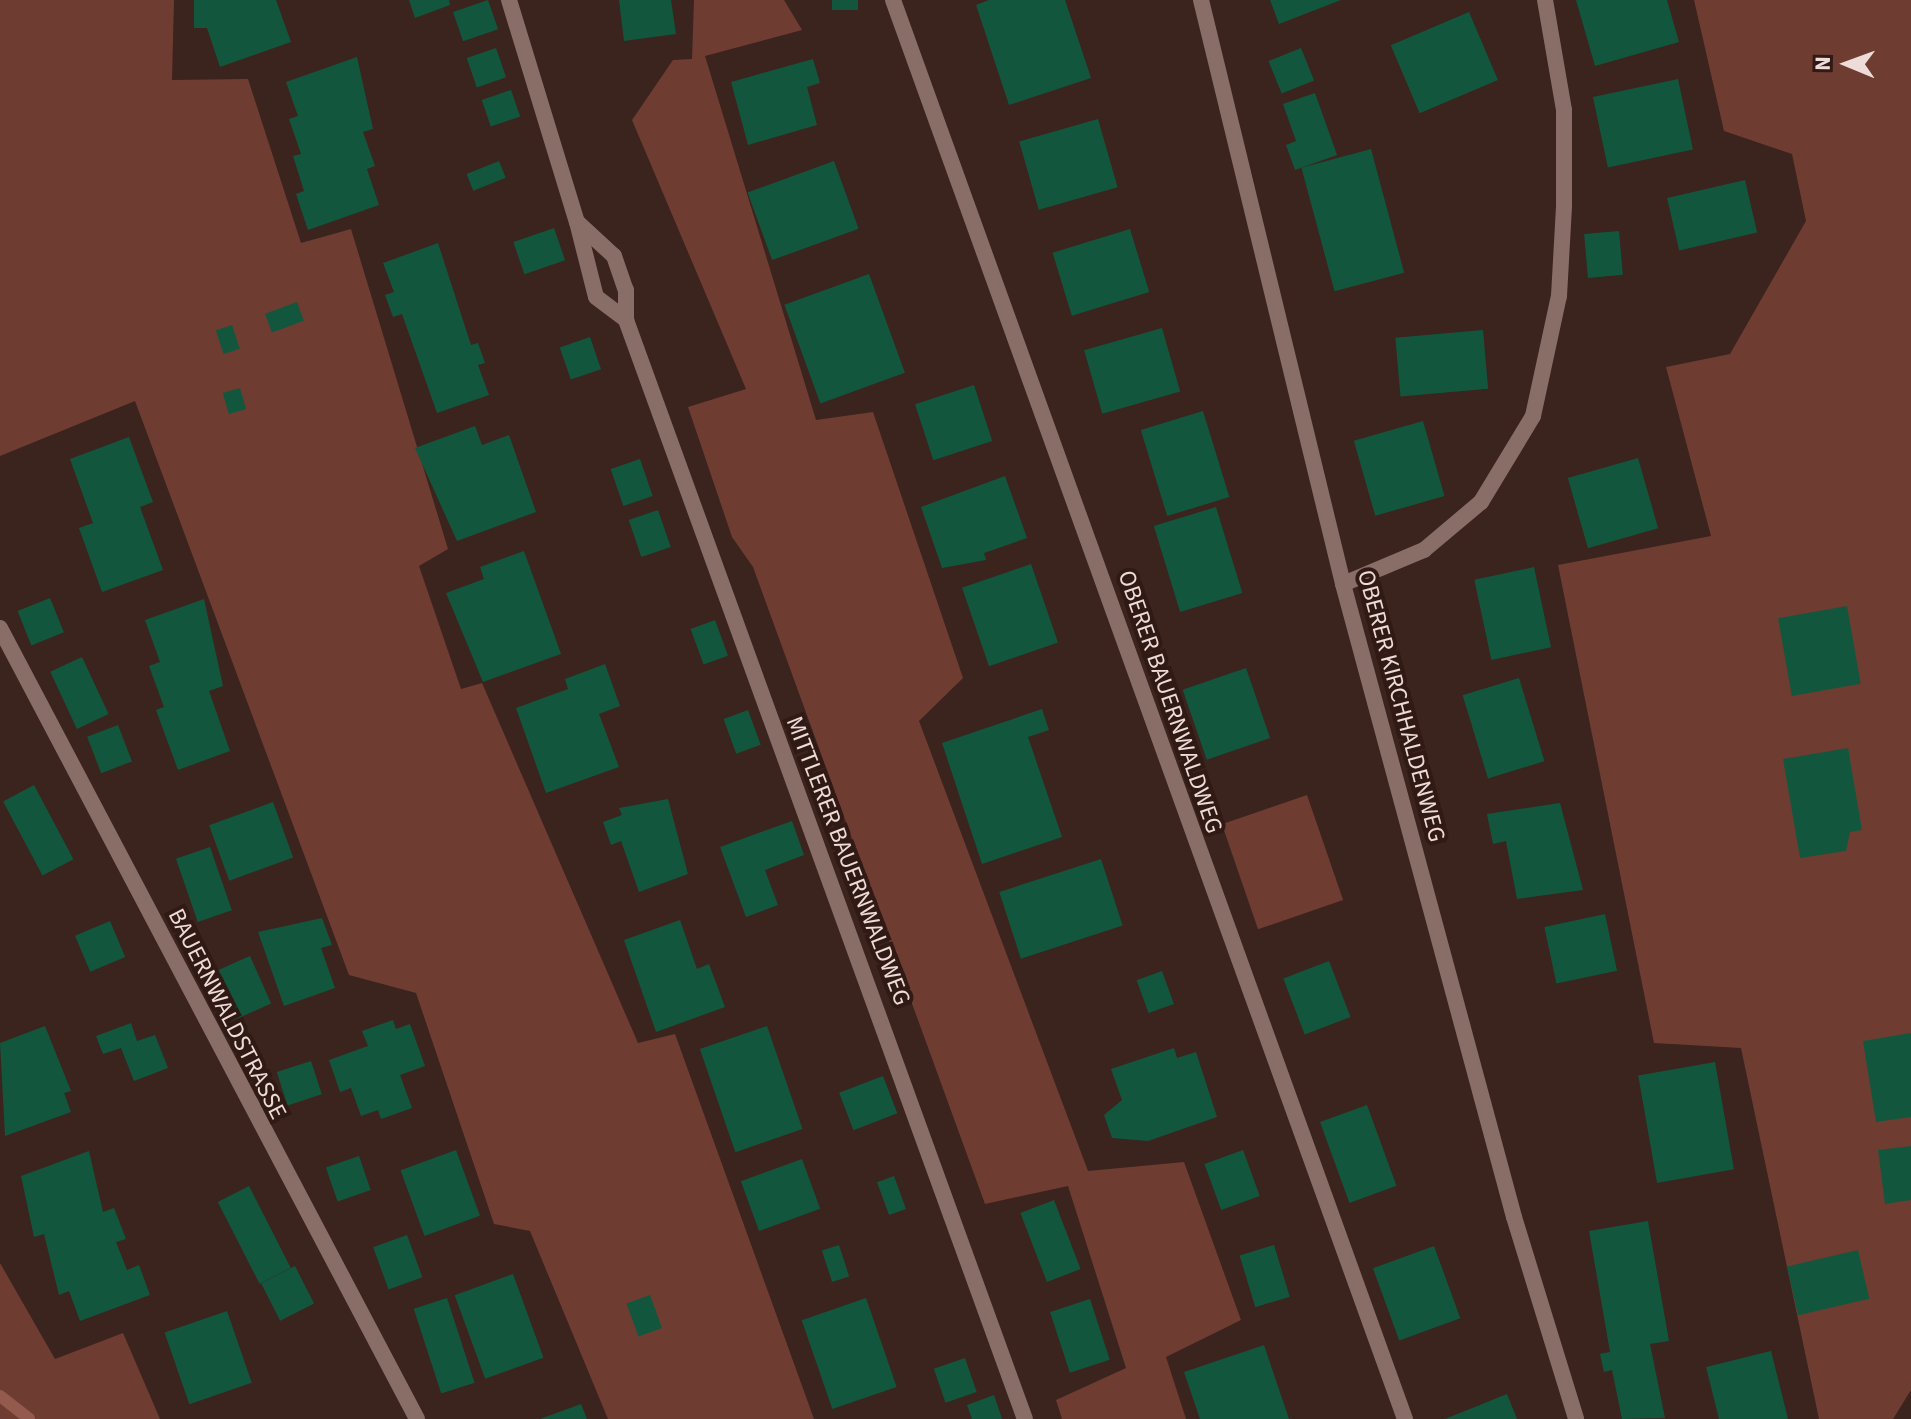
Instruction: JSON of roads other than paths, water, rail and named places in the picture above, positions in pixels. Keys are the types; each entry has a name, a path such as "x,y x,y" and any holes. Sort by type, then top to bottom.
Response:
{"street":[{"path":"509,0 577,222 596,297 626,320"},
{"name":"OBERER BAUERNWALDWEG","path":"893,0 1405,1419"},
{"name":"OBERER KIRCHHALDENWEG","path":"1201,0 1343,584 1514,1217 1576,1419"},
{"path":"1343,584 1424,550 1481,502 1533,416 1559,296 1564,206 1564,110 1545,0"},
{"name":"MITTLERER BAUERNWALDWEG","path":"577,222 614,256 626,320 1025,1419"},
{"name":"BAUERNWALDSTRASSE","path":"0,628 417,1419"}],"waterway":[{"path":"0,1396 29,1419"}]}
